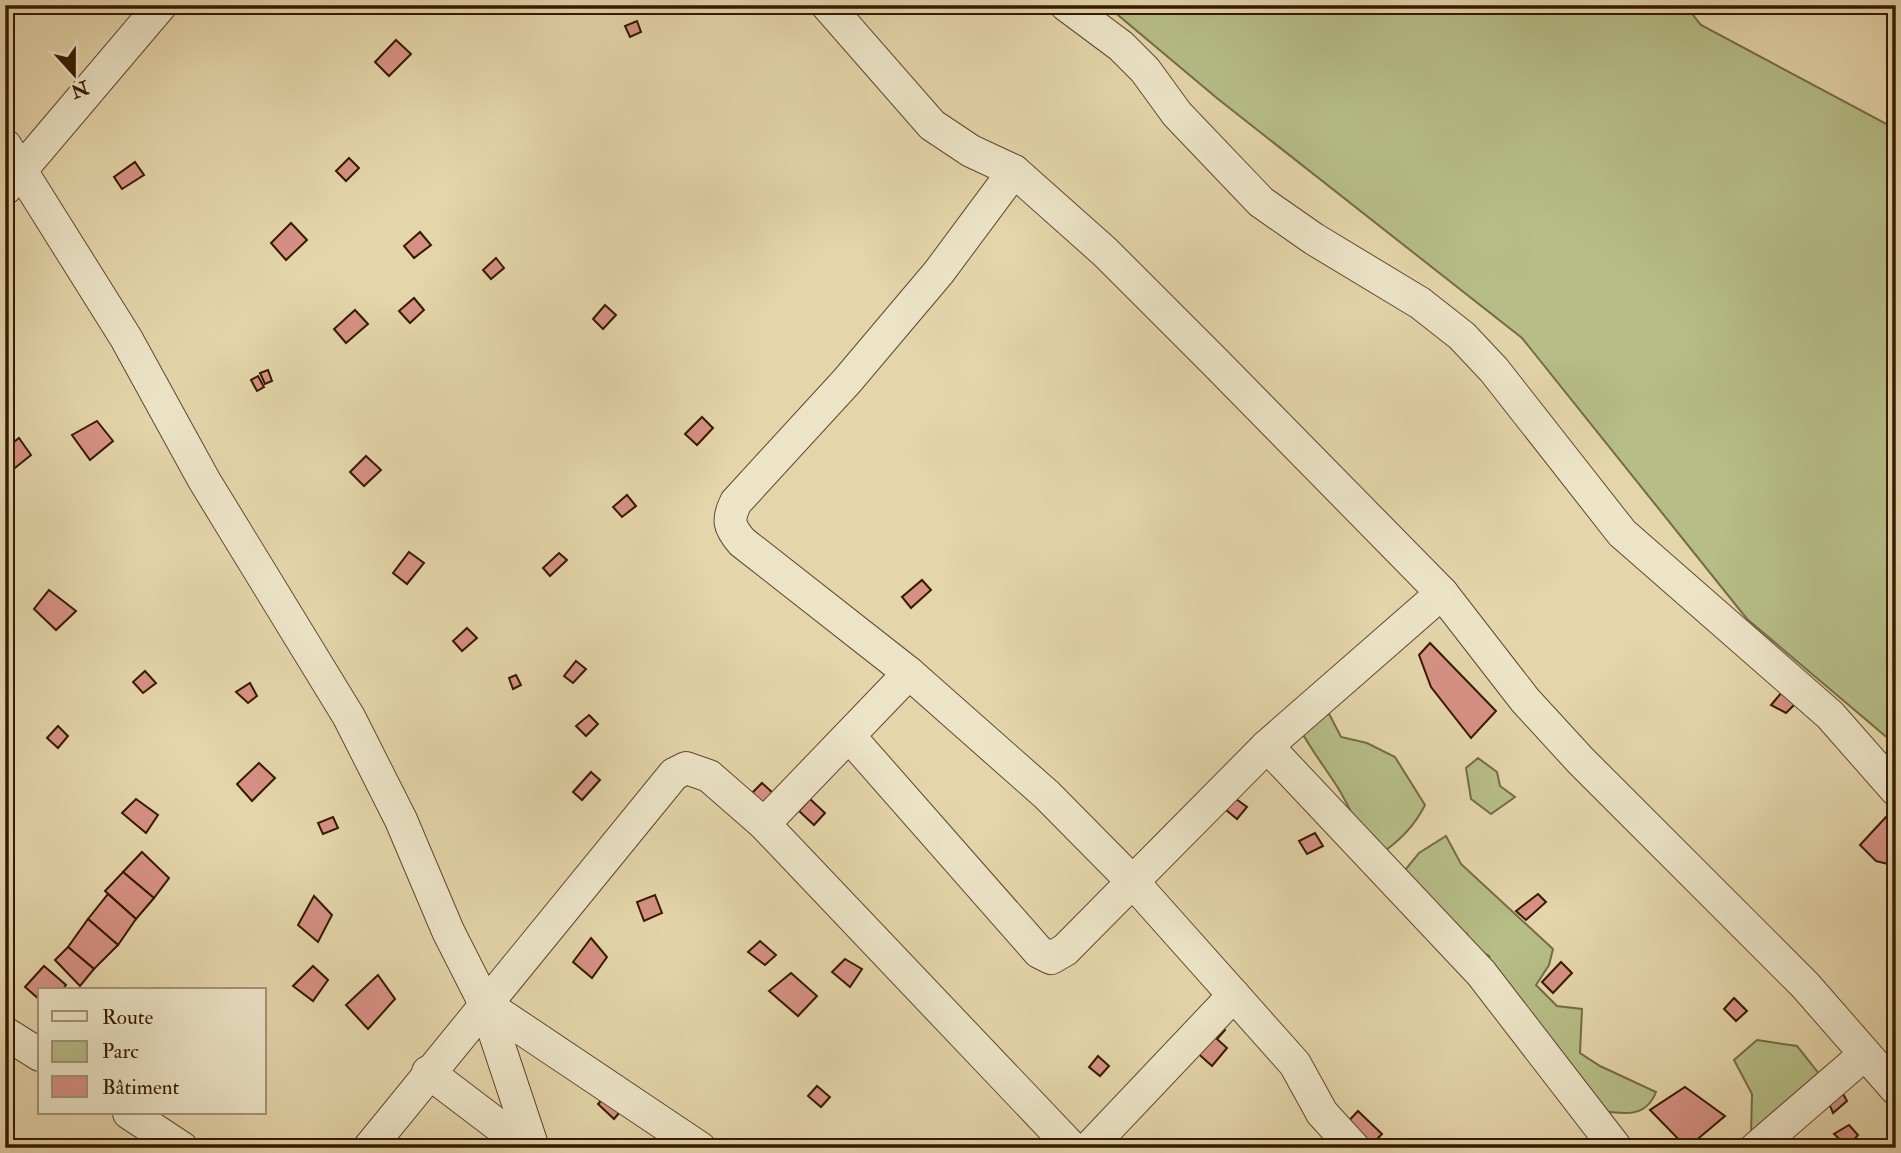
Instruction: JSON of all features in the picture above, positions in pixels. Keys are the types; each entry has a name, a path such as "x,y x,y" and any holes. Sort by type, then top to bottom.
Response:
{"street":[{"path":"161,5 10,167 126,338 204,480 349,717 401,820 448,931 485,1004 530,1148"},
{"path":"827,5 932,125 971,151 1014,171 1114,261 1442,593 1525,700 1581,761 1805,985 1896,1089"},
{"path":"1066,5 1121,46 1145,70 1177,114 1261,202 1314,239 1420,303 1462,336 1494,370 1622,533 1830,715 1896,790"},
{"path":"1014,171 939,272 847,381 736,502 729,515 730,527 742,542 909,673 1046,794 1132,881 1296,1064 1322,1113 1354,1148"},
{"path":"850,737 1044,956 1051,958 1065,950 1267,746 1442,593"},
{"path":"764,824 909,673"},
{"path":"1267,746 1481,973 1616,1148"},
{"path":"369,1148 428,1072 674,774 687,768 699,770 764,824 1072,1148"},
{"path":"1089,1148 1234,995"},
{"path":"485,1004 700,1148"},
{"path":"5,1033 38,1054"},
{"path":"1756,1148 1865,1054"},
{"path":"428,1072 530,1148"},
{"path":"131,1114 183,1148"}],"green space":[{"path":"1106,5 1685,5 1701,25 1896,129 1896,745 1747,619 1522,338 1218,99"},
{"path":"1324,704 1341,737 1367,743 1395,757 1425,805 1405,834 1377,856 1299,727"},
{"path":"1478,758 1497,772 1500,786 1515,797 1491,814 1471,799 1466,768"},
{"path":"1446,836 1461,864 1553,949 1549,965 1536,985 1557,1006 1582,1009 1580,1053 1600,1066 1656,1092 1646,1106 1626,1113 1601,1111 1492,976 1489,956 1472,947 1467,934 1436,915 1401,875 1419,853"},
{"path":"1757,1040 1797,1046 1820,1075 1751,1134 1752,1094 1734,1060"}],"building":[{"path":"637,21 641,32 630,37 625,26"},
{"path":"396,40 411,54 389,76 375,62"},
{"path":"349,158 359,168 346,181 336,171"},
{"path":"135,162 144,175 122,189 114,177"},
{"path":"291,223 307,240 286,260 271,243"},
{"path":"420,232 431,245 414,258 404,246"},
{"path":"496,258 504,268 491,279 483,270"},
{"path":"414,298 424,310 410,323 399,311"},
{"path":"605,305 616,315 603,329 593,319"},
{"path":"355,310 368,324 346,343 334,329"},
{"path":"268,370 272,381 265,384 260,373"},
{"path":"258,376 264,387 257,391 251,380"},
{"path":"702,417 713,428 697,445 685,434"},
{"path":"97,421 113,441 90,460 72,435"},
{"path":"19,438 31,455 5,476 5,449"},
{"path":"366,456 381,470 364,486 350,472"},
{"path":"627,495 636,506 622,517 613,507"},
{"path":"409,552 424,563 407,584 393,573"},
{"path":"559,553 567,560 550,576 543,568"},
{"path":"922,580 931,590 911,608 902,597"},
{"path":"49,590 76,611 56,630 34,609"},
{"path":"467,628 477,638 462,651 453,641"},
{"path":"1430,643 1496,711 1471,738 1431,687 1419,655"},
{"path":"576,661 586,669 573,683 564,676"},
{"path":"145,671 156,683 143,693 133,682"},
{"path":"516,675 521,685 513,689 509,678"},
{"path":"250,683 257,696 248,703 236,692"},
{"path":"1782,692 1799,700 1786,713 1771,705"},
{"path":"589,715 598,724 586,736 576,726"},
{"path":"58,726 68,736 58,748 47,738"},
{"path":"259,763 275,778 252,801 237,784"},
{"path":"591,772 600,780 582,800 573,792"},
{"path":"762,783 774,794 764,804 752,793"},
{"path":"136,799 158,815 146,833 122,813"},
{"path":"810,799 825,813 814,825 799,811"},
{"path":"1236,799 1247,807 1237,819 1226,810"},
{"path":"333,817 338,828 323,834 318,823"},
{"path":"1886,817 1896,820 1896,866 1876,861 1860,845"},
{"path":"1315,833 1323,846 1307,854 1299,841"},
{"path":"142,852 169,878 154,898 123,872"},
{"path":"123,872 154,898 136,919 105,891"},
{"path":"108,894 136,919 118,945 88,919"},
{"path":"1538,894 1546,902 1526,920 1516,911"},
{"path":"655,895 662,913 644,921 637,902"},
{"path":"314,896 332,915 318,942 298,925"},
{"path":"88,919 118,945 94,969 68,947"},
{"path":"591,938 607,957 592,978 573,962"},
{"path":"760,941 776,955 765,965 748,952"},
{"path":"68,947 94,969 80,986 55,960"},
{"path":"845,959 862,969 850,987 832,972"},
{"path":"1561,962 1572,973 1553,993 1542,982"},
{"path":"44,966 66,985 64,988 38,988 38,998 25,987"},
{"path":"313,966 328,980 313,1001 293,986"},
{"path":"791,973 817,996 798,1016 769,991"},
{"path":"378,975 395,999 368,1029 346,1005"},
{"path":"1734,998 1747,1011 1736,1021 1724,1009"},
{"path":"1216,1022 1225,1030 1217,1039 1227,1048 1212,1066 1193,1049"},
{"path":"1098,1056 1109,1066 1100,1076 1089,1067"},
{"path":"817,1086 830,1097 821,1107 808,1096"},
{"path":"1685,1087 1725,1116 1687,1148 1650,1110"},
{"path":"609,1092 625,1106 614,1119 598,1104"},
{"path":"1843,1094 1847,1101 1833,1113 1829,1103"},
{"path":"1358,1111 1382,1134 1368,1148 1344,1126"},
{"path":"1849,1125 1858,1135 1848,1147 1834,1134"}]}
